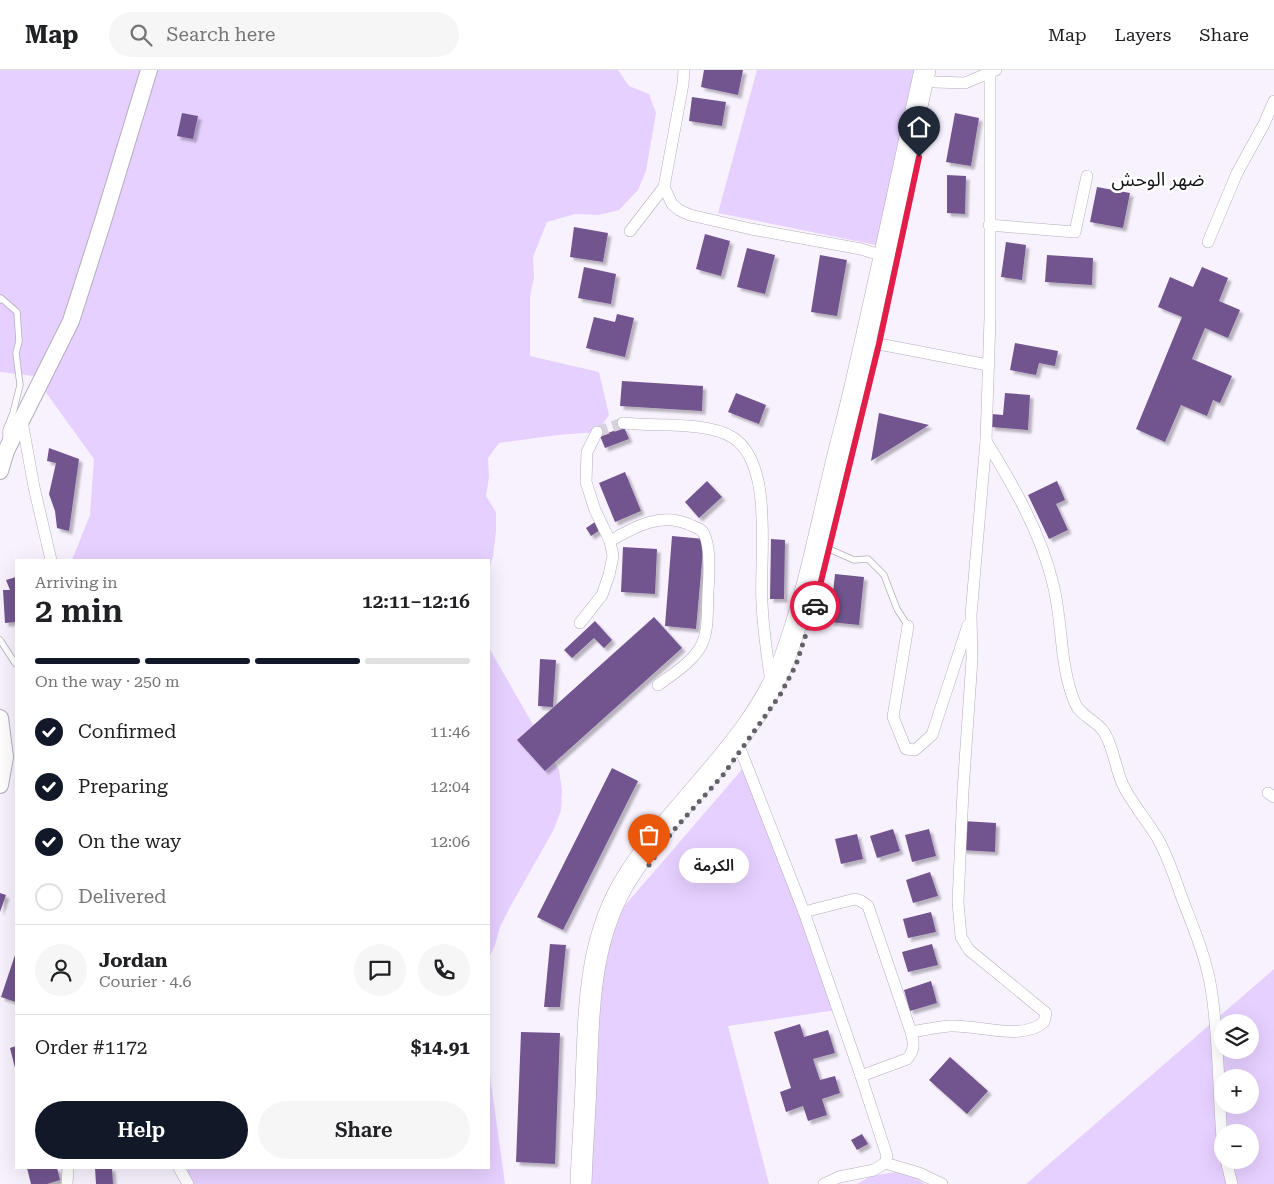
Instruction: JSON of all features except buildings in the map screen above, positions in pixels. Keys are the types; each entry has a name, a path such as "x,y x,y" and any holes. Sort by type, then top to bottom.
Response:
{"highway":[{"path":"581,1184 588,1009 591,985 606,922 628,876 650,845 710,775 759,709 772,686 784,658 799,613 854,392 883,256 933,74"},
{"path":"592,1184 600,1030 606,971 621,922 642,876 656,853 672,832 723,775 741,751 780,695 796,665 812,617 879,344 933,74"}],"main road":[{"path":"0,470 10,443 71,321 104,221 149,70"},
{"path":"0,718 5,757 0,785"}],"street":[{"path":"630,231 664,187 684,70"},
{"path":"911,1032 951,1026 986,1030 1031,1030 1044,1022 1046,1013 969,950 961,937 958,902 972,659 971,615 986,441 990,318 992,71 965,83 933,74"},
{"path":"1208,242 1237,173 1274,102"},
{"path":"990,225 1075,232 1087,176"},
{"path":"664,187 672,204 690,215 751,229 861,249 883,256"},
{"path":"879,344 988,365"},
{"path":"22,421 34,487 52,559"},
{"path":"623,423 644,426 678,425 716,431 732,438 743,449 755,468 763,515 761,556 762,603 772,686"},
{"path":"580,623 602,595 613,556 610,541 595,510 586,482 587,452 597,432"},
{"path":"986,441 1007,476 1030,523 1054,584 1067,674 1076,705 1083,714 1102,729 1109,741 1117,772 1158,839 1199,942 1214,1008 1221,1124"},
{"path":"610,541 635,527 653,521 669,519 685,523 702,531 707,542 709,581 702,644 694,656 658,685"},
{"path":"908,626 893,717 906,749 916,750 932,735 971,615"},
{"path":"741,751 804,912 861,1076 886,1156 885,1163"},
{"path":"804,912 855,899 868,906 911,1032 914,1047 907,1059 861,1076"},
{"path":"824,1184 839,1177 874,1170 885,1163 919,1173 942,1184"},
{"path":"67,1184 68,1169"},
{"path":"180,1169 188,1184"},
{"path":"1228,1169 1232,1184"}],"lane":[{"path":"0,300 1,298 17,312 19,341 16,353 20,385 13,413 6,430 6,438 10,443"},
{"path":"829,549 854,560 868,559 884,575 897,609 908,626"},
{"path":"0,640 15,663"}],"shaded area":[{"path":"0,70 618,70 629,86 649,94 656,113 646,171 638,190 619,210 599,215 575,214 547,222 533,257 534,277 530,296 530,356 599,372 609,415 597,432 499,443 488,458 489,477 486,496 496,512 496,531 490,566 490,559 72,559 90,515 94,459 34,376 0,372"},
{"path":"757,70 919,70 881,246 718,213"},
{"path":"490,650 559,770 562,790 561,810 554,829 509,909 500,927 490,956"},
{"path":"745,766 837,1010 728,1026 769,1184 583,1184 608,925"},
{"path":"1274,969 1274,1184 1026,1184 1214,1021 1214,1059 1259,1059 1259,1014 1222,1014"},
{"path":"490,1075 505,1184 193,1184 186,1169 490,1169"},
{"path":"896,1172 914,1177 925,1184 857,1184 871,1176"}],"tunnel":[{"path":"597,432 623,423"}],"way so far":[{"path":"649,865 672,832 723,775 780,695 796,665 815,606"}],"place":[{"name":"الكرمة","path":"649,865"}],"district":[{"name":"ضهر الوحش","path":"1158,179"}],"route":[{"path":"815,606 879,344 919,157"}]}
